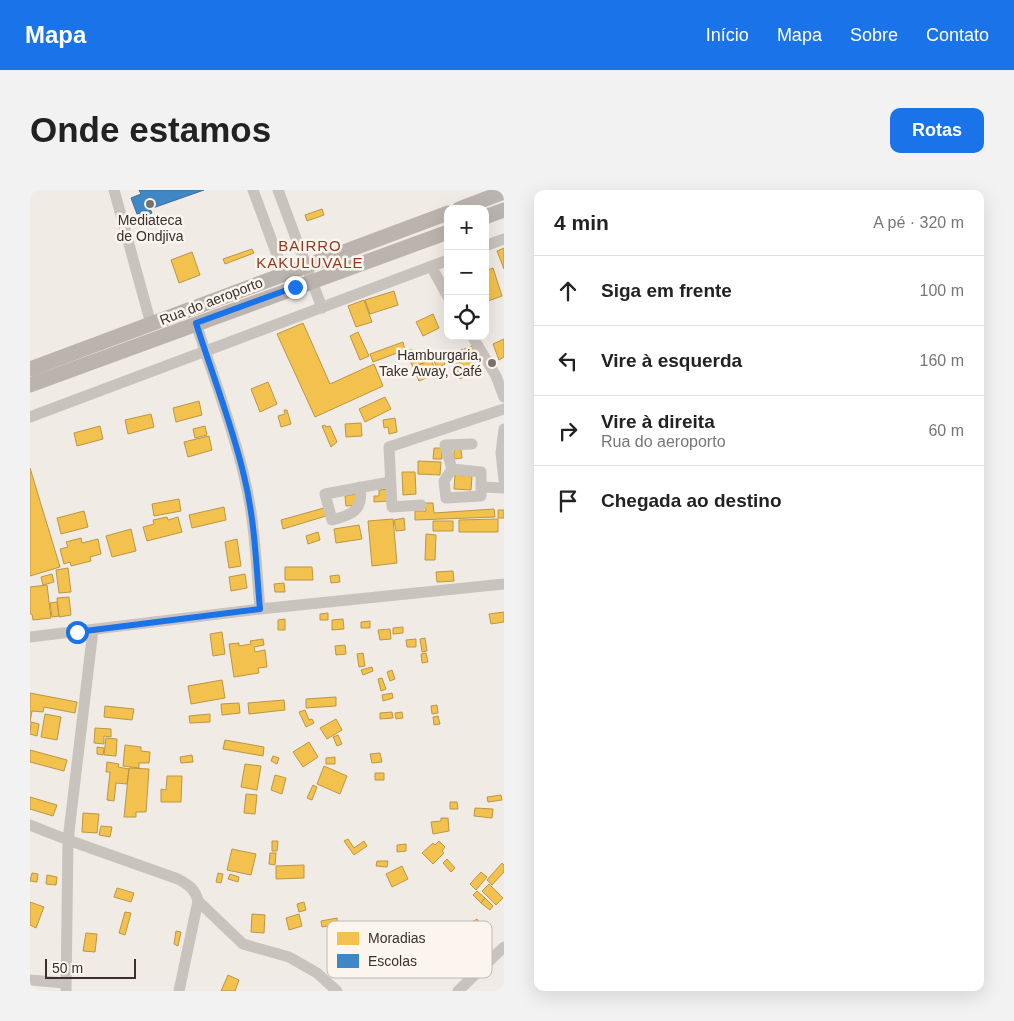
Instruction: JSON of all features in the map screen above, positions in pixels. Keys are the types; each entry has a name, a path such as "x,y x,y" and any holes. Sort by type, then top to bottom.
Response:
{"main road":[{"path":"470,205 504,192"},
{"path":"489,216 504,210"},
{"name":"Rua do aeroporto","path":"30,369 444,214"},
{"name":"Rua do aeroporto","path":"30,385 444,233"}],"street":[{"path":"114,190 151,324"},
{"path":"253,190 284,274"},
{"path":"278,190 322,308"},
{"path":"489,245 504,239"},
{"path":"30,417 444,261"},
{"path":"431,266 447,295"},
{"path":"196,323 227,414 245,478 255,543 260,609"},
{"path":"474,340 496,376 504,396"},
{"path":"420,505 392,507 389,447 504,409"},
{"path":"504,429 501,453 504,480"},
{"path":"452,469 481,472 481,496 446,498 444,481 452,469 445,445 472,444"},
{"path":"360,487 390,482"},
{"path":"481,487 504,488"},
{"path":"30,637 260,609 504,584"},
{"path":"30,980 66,987 68,840 93,630"},
{"path":"30,825 188,884 195,892 198,901 243,944 289,957 317,973 337,991"},
{"path":"179,991 198,901"},
{"path":"492,958 504,947"},
{"path":"458,991 472,978"}],"building: Moradias":[{"path":"322,209 324,215 307,221 305,215"},
{"path":"504,248 504,269 497,251"},
{"path":"252,249 254,253 225,264 223,259"},
{"path":"192,252 200,275 179,283 171,260"},
{"path":"493,268 502,296 489,301 489,295 489,270"},
{"path":"394,291 398,305 370,314 365,300"},
{"path":"364,300 372,322 356,327 348,306"},
{"path":"433,314 439,328 423,336 416,322"},
{"path":"303,323 330,384 374,364 383,386 315,417 277,334"},
{"path":"358,332 369,356 360,360 350,336"},
{"path":"504,339 504,357 499,360 493,344"},
{"path":"403,342 405,350 373,362 370,354"},
{"path":"473,346 476,354 467,357 464,349"},
{"path":"412,349 415,356 409,358 407,351"},
{"path":"463,349 466,357 453,363 450,355"},
{"path":"428,353 431,360 413,367 410,361"},
{"path":"442,357 445,364 437,368 434,361"},
{"path":"466,359 468,363 473,361 477,370 460,379 454,365"},
{"path":"431,360 437,373 419,381 413,367"},
{"path":"268,382 277,404 260,412 251,389"},
{"path":"385,397 391,409 365,422 359,409"},
{"path":"199,401 202,415 176,422 173,408"},
{"path":"284,410 287,410 291,424 281,427 278,416 285,414"},
{"path":"151,414 154,427 128,434 125,420"},
{"path":"395,418 397,432 389,434 388,427 384,428 383,420"},
{"path":"361,423 362,436 346,437 345,424"},
{"path":"325,425 326,427 330,426 337,442 331,447 322,426"},
{"path":"100,426 103,439 77,446 74,433"},
{"path":"205,426 207,435 195,438 193,429"},
{"path":"209,436 212,450 188,457 184,442"},
{"path":"434,448 442,448 442,459 433,459"},
{"path":"454,449 461,449 462,458 454,459"},
{"path":"418,461 441,462 440,475 418,474"},
{"path":"30,468 60,567 30,576"},
{"path":"402,472 415,472 416,494 403,495"},
{"path":"455,474 472,476 471,490 454,489"},
{"path":"389,489 389,501 374,502 374,496 379,496 379,490"},
{"path":"357,494 358,505 346,506 345,496"},
{"path":"179,499 181,511 154,516 152,504"},
{"path":"425,503 433,503 434,513 494,509 495,517 415,520 415,511 426,511"},
{"path":"224,507 226,520 192,528 189,515"},
{"path":"324,508 326,516 283,529 281,520"},
{"path":"498,510 504,510 504,518 498,518"},
{"path":"84,511 88,527 61,534 57,518"},
{"path":"167,517 168,520 178,517 182,532 147,541 143,527 154,524 153,520"},
{"path":"404,518 405,530 396,531 394,520"},
{"path":"393,519 397,563 372,566 368,521"},
{"path":"498,519 498,532 459,532 459,520"},
{"path":"433,521 453,521 453,531 433,531"},
{"path":"359,525 362,539 336,543 334,529"},
{"path":"131,529 136,551 112,557 106,536"},
{"path":"318,532 320,540 308,544 306,536"},
{"path":"426,534 436,535 435,560 425,560"},
{"path":"81,538 82,543 98,539 101,554 90,557 91,561 71,566 70,562 64,564 60,549 68,547 66,542"},
{"path":"237,539 241,566 229,568 225,542"},
{"path":"285,567 312,567 313,580 285,580"},
{"path":"68,568 71,592 59,593 56,570"},
{"path":"453,571 454,581 437,582 436,572"},
{"path":"52,574 54,582 43,585 41,577"},
{"path":"245,574 247,588 231,591 229,577"},
{"path":"339,575 340,582 331,583 330,576"},
{"path":"284,583 285,592 275,592 274,584"},
{"path":"47,585 51,618 33,620 32,614 30,614 30,587"},
{"path":"69,597 71,615 59,617 57,598"},
{"path":"57,602 59,616 52,617 50,603"},
{"path":"504,612 504,622 491,624 489,614"},
{"path":"328,613 328,620 320,620 320,614"},
{"path":"285,619 285,630 278,630 278,620"},
{"path":"343,619 344,629 332,630 332,620"},
{"path":"370,621 370,628 361,628 361,622"},
{"path":"403,627 403,633 393,634 393,628"},
{"path":"390,629 391,639 380,640 378,630"},
{"path":"222,632 225,654 213,656 210,634"},
{"path":"425,638 427,651 422,652 420,639"},
{"path":"263,639 264,645 254,647 255,652 265,650 267,667 258,668 259,673 234,677 229,644 239,643 239,646 251,644 250,641"},
{"path":"416,639 416,647 407,647 406,640"},
{"path":"345,645 346,654 336,655 335,646"},
{"path":"363,653 365,666 359,667 357,654"},
{"path":"426,653 428,662 422,663 421,654"},
{"path":"372,667 373,671 363,675 361,670"},
{"path":"392,670 395,679 390,681 387,672"},
{"path":"382,678 386,689 381,691 378,679"},
{"path":"222,680 225,698 191,704 188,686"},
{"path":"30,693 77,702 75,713 44,707 43,712 32,711 30,722"},
{"path":"392,693 393,698 383,701 382,695"},
{"path":"336,697 336,706 306,708 306,699"},
{"path":"284,700 285,710 249,714 248,703"},
{"path":"239,703 240,713 222,715 221,704"},
{"path":"437,705 438,713 432,714 431,706"},
{"path":"105,706 134,709 132,720 104,717"},
{"path":"305,710 309,720 312,719 314,723 306,727 299,712"},
{"path":"392,712 393,718 380,719 380,713"},
{"path":"402,712 403,718 396,719 395,713"},
{"path":"45,714 61,717 57,740 41,737"},
{"path":"210,714 210,722 190,723 189,716"},
{"path":"438,716 440,724 434,725 433,717"},
{"path":"336,719 342,730 327,739 320,728"},
{"path":"31,722 39,724 37,736 30,734"},
{"path":"95,728 111,729 111,737 104,736 104,744 94,743"},
{"path":"338,735 342,744 337,746 333,737"},
{"path":"106,738 117,739 116,756 104,755"},
{"path":"225,740 264,747 263,756 223,749"},
{"path":"309,742 318,757 303,767 293,752"},
{"path":"125,745 141,747 141,751 150,752 149,763 139,763 139,768 123,766"},
{"path":"97,747 104,748 103,755 97,754"},
{"path":"30,750 67,760 64,771 30,762"},
{"path":"380,753 382,762 372,763 370,754"},
{"path":"192,755 193,762 181,763 180,757"},
{"path":"273,756 279,758 277,764 271,761"},
{"path":"335,757 335,764 326,764 326,758"},
{"path":"107,762 119,764 118,767 129,769 127,784 116,783 114,801 107,800 110,772 106,772"},
{"path":"245,764 261,766 257,790 241,787"},
{"path":"324,766 347,776 340,794 317,784"},
{"path":"129,768 149,769 146,812 136,812 136,817 124,817"},
{"path":"375,773 384,773 384,780 375,780"},
{"path":"275,775 286,778 282,794 271,790"},
{"path":"167,776 182,776 181,802 161,802 161,789 166,790"},
{"path":"313,785 317,787 312,800 307,798"},
{"path":"246,794 257,795 255,814 244,813"},
{"path":"501,795 502,800 488,802 487,797"},
{"path":"30,797 57,805 53,816 30,809"},
{"path":"450,802 457,802 458,809 450,809"},
{"path":"475,808 493,809 492,818 474,816"},
{"path":"83,813 99,814 97,833 82,832"},
{"path":"441,818 448,818 449,831 433,834 431,822 441,821"},
{"path":"101,826 112,827 110,837 99,835"},
{"path":"348,839 354,848 364,841 367,846 354,855 344,841"},
{"path":"272,841 278,841 277,851 272,851"},
{"path":"439,841 445,847 442,851 444,853 433,864 422,853 433,843 435,845"},
{"path":"406,844 406,851 397,852 397,845"},
{"path":"232,849 256,854 251,875 227,870"},
{"path":"270,853 276,853 275,865 269,864"},
{"path":"447,859 455,868 451,872 443,863"},
{"path":"377,861 388,861 387,867 376,866"},
{"path":"502,863 504,865 504,872 492,885 487,880"},
{"path":"304,865 304,878 276,879 276,866"},
{"path":"402,866 408,879 392,887 386,874"},
{"path":"481,872 487,877 476,890 470,884"},
{"path":"32,873 38,874 37,882 30,881"},
{"path":"218,873 223,874 221,883 216,882"},
{"path":"230,874 239,877 238,882 228,879"},
{"path":"47,875 57,877 56,885 46,884"},
{"path":"489,884 503,898 496,905 482,891"},
{"path":"117,888 134,893 131,902 114,897"},
{"path":"477,891 485,898 481,903 473,895"},
{"path":"485,898 493,906 490,910 481,903"},
{"path":"30,902 44,907 36,928 30,925"},
{"path":"304,902 306,910 299,912 297,904"},
{"path":"125,912 131,913 125,935 119,933"},
{"path":"252,914 265,915 264,933 251,932"},
{"path":"299,914 302,926 289,930 286,918"},
{"path":"337,918 338,921 327,921 327,926 322,927 321,921"},
{"path":"176,931 181,932 178,946 174,944"},
{"path":"86,933 97,934 95,952 83,951"},
{"path":"228,975 239,980 235,991 221,991"}],"building: Escolas":[{"name":"Mediateca de Ondjiva","path":"139,190 204,190 150,209 152,213 141,217 140,213 137,214 131,198 141,194"}],"place":[{"name":"Mediateca de Ondjiva","path":"150,204"},
{"name":"Hamburgaria, Take Away, Café","path":"492,363"}],"district":[{"name":"BAIRRO KAKULUVALE","path":"310,254"}],"route":[{"path":"77,632 260,609 255,543 245,478 227,414 196,323 295,287"}]}
